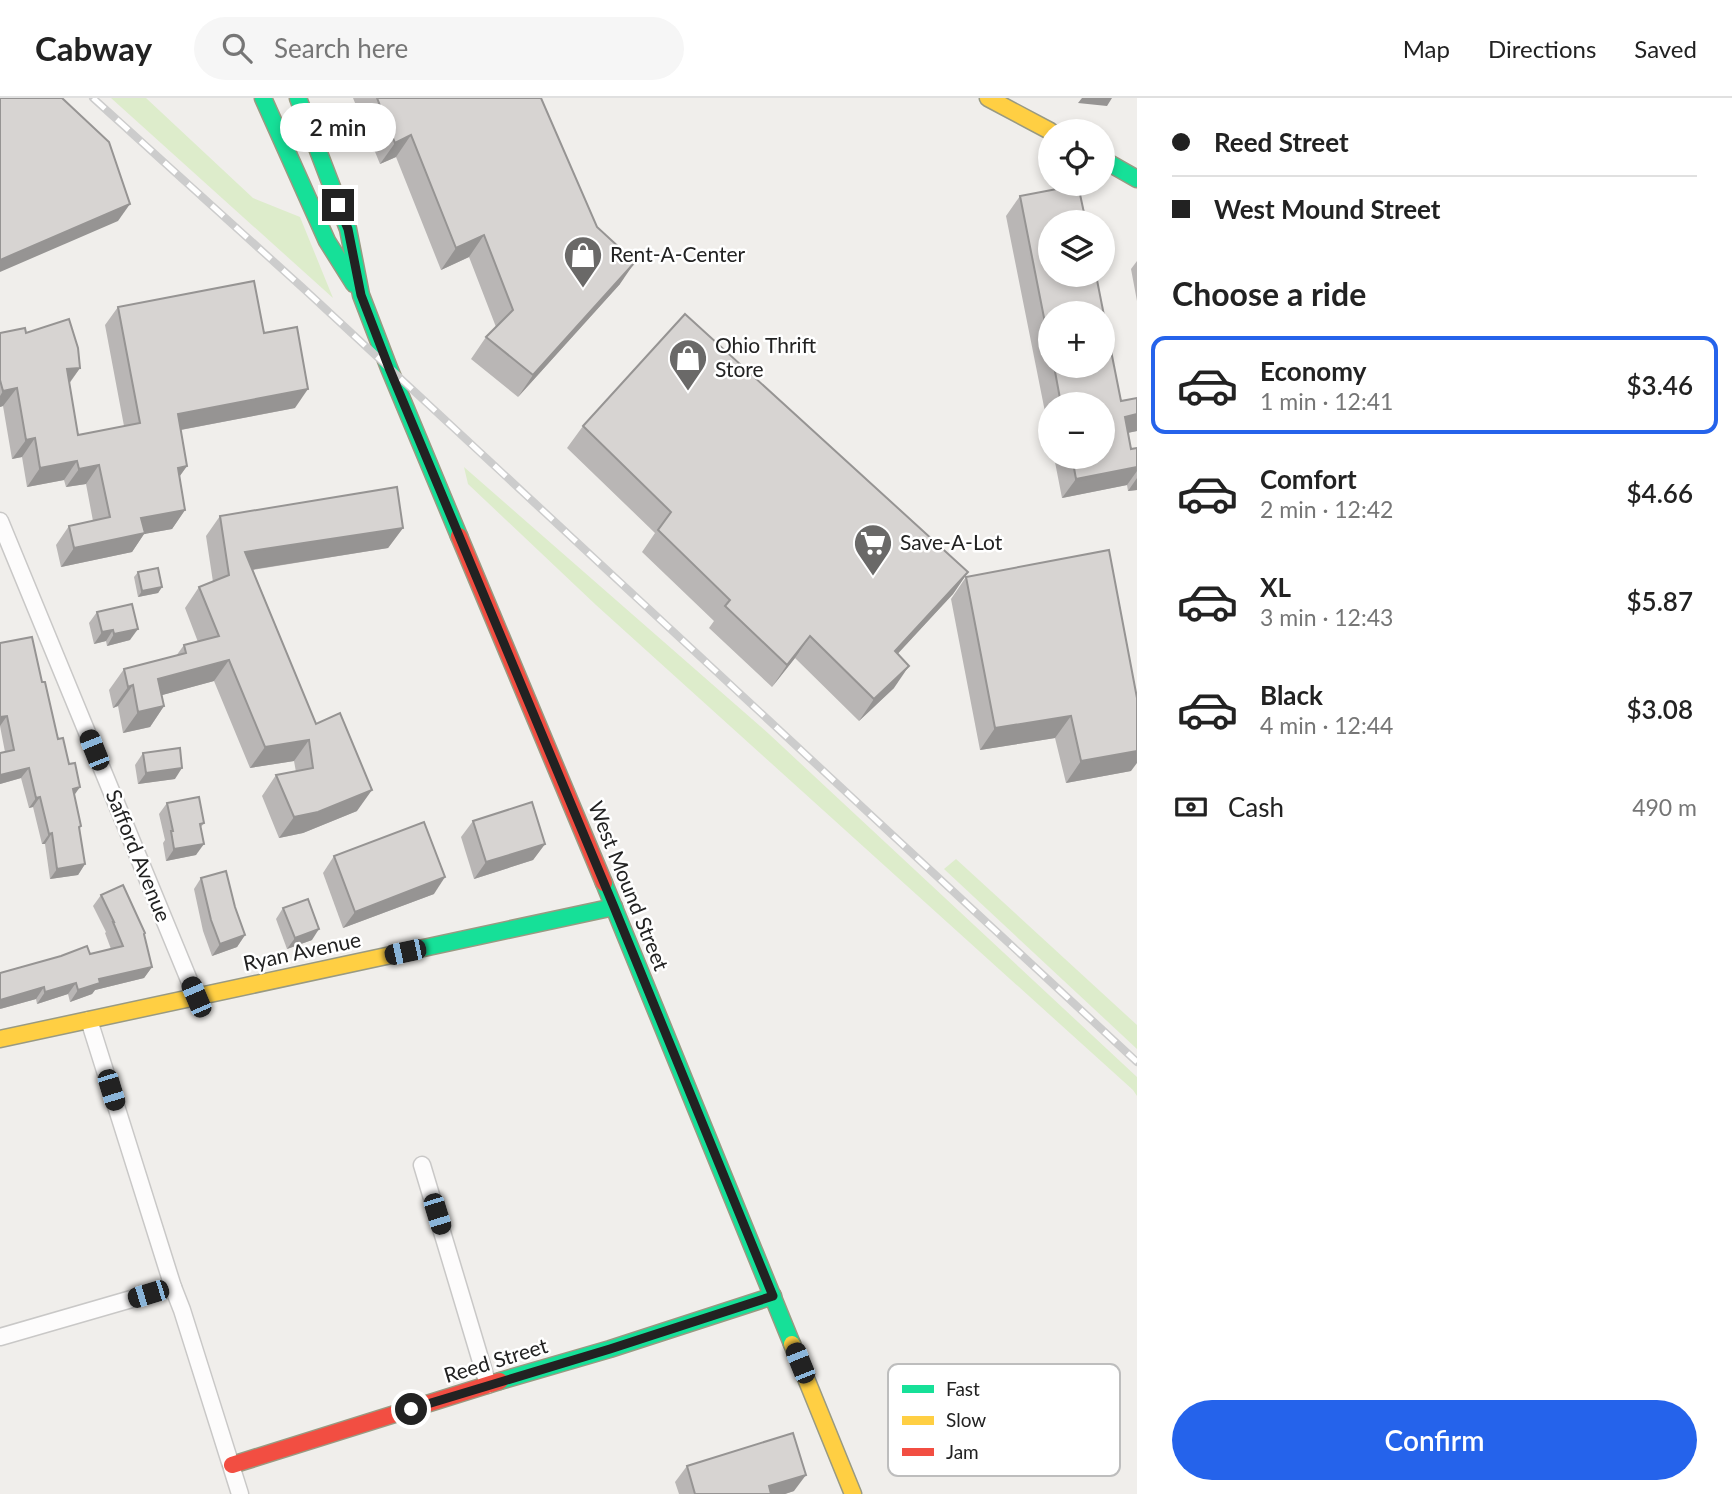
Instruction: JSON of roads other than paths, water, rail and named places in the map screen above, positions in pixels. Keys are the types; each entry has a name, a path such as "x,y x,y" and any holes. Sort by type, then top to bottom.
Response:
{"street":[{"name":"West Mound Street","path":"263,98 327,241 361,295"},
{"name":"West Mound Street","path":"299,98 348,229 361,295 394,380 614,907 853,1494"},
{"path":"988,98 1038,125"},
{"path":"1115,166 1137,179"},
{"name":"Safford Avenue","path":"0,521 196,997"},
{"name":"Ryan Avenue","path":"0,1040 614,907"},
{"path":"89,1020 240,1494"},
{"path":"422,1165 488,1385"},
{"path":"0,1338 173,1287"},
{"name":"Reed Street","path":"232,1465 773,1296"}],"railway":[{"path":"93,98 304,289 1137,1062"}],"place":[{"name":"Rent-A-Center","path":"583,289"},
{"name":"Ohio Thrift Store","path":"688,392"},
{"name":"Save-A-Lot","path":"873,577"}]}
